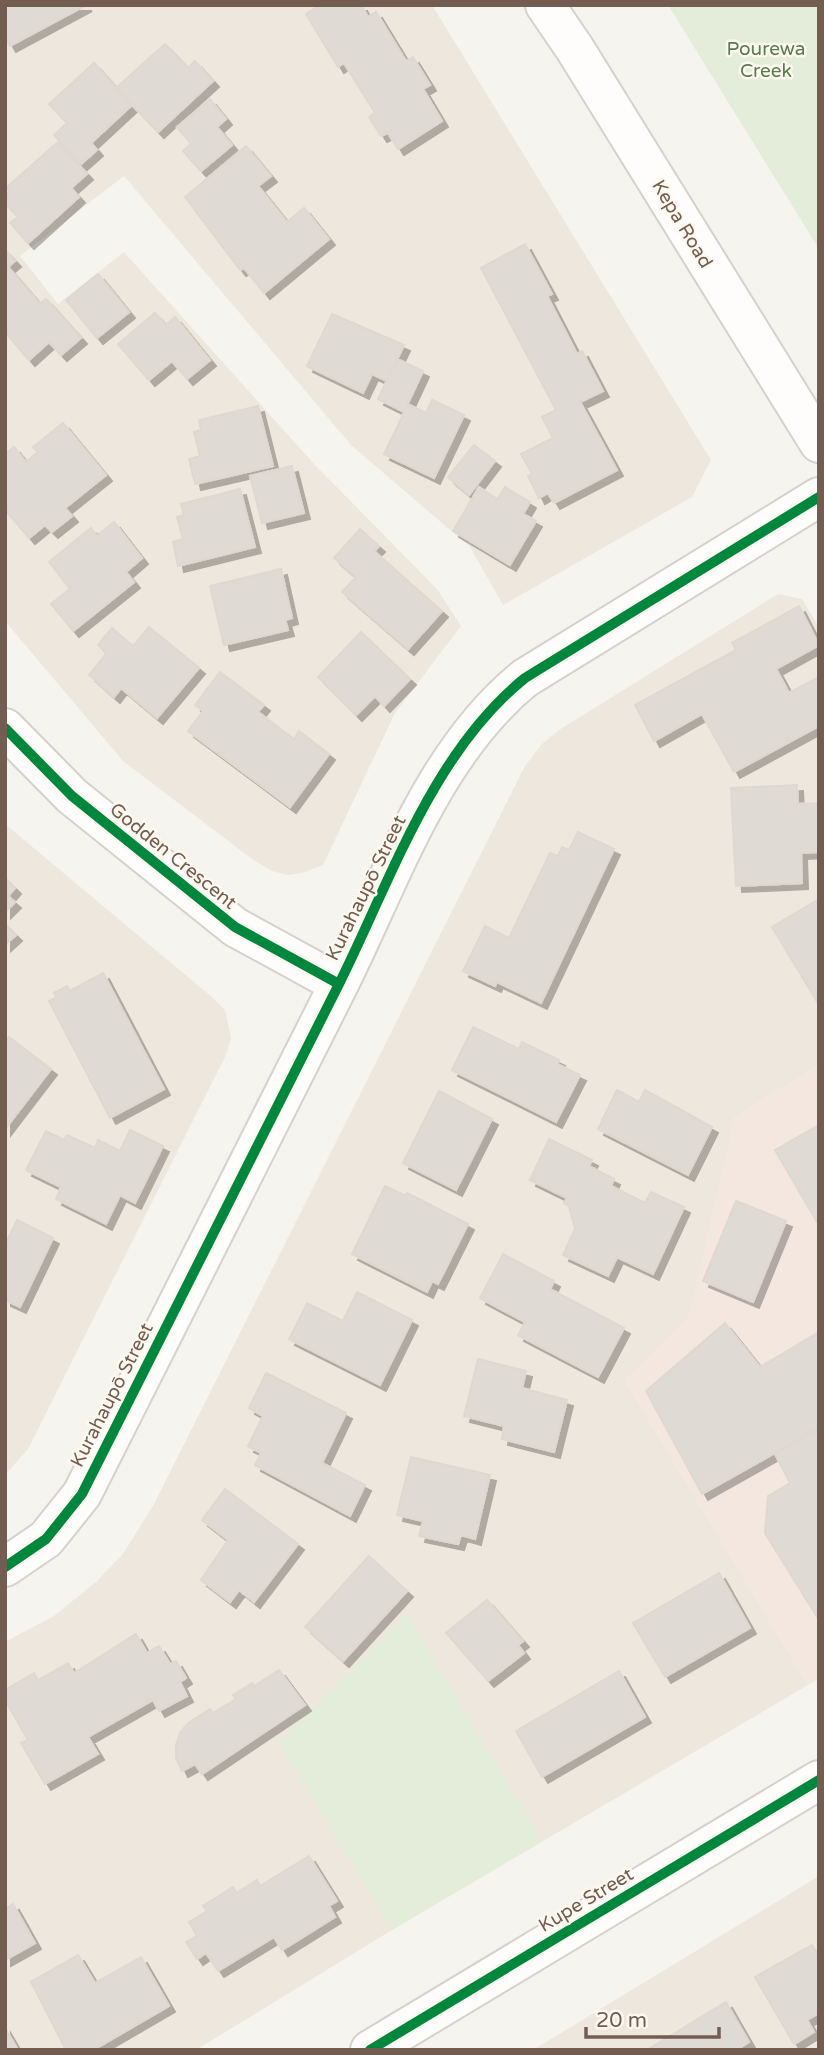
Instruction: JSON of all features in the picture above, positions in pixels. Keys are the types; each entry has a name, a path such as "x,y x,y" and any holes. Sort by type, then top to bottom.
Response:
{"street":[{"name":"Kepa Road","path":"545,5 575,48 819,443"},
{"name":"Kurahaupō Street","path":"5,1567 46,1539 82,1494 339,984 436,784 462,743 503,695 525,678 819,497"},
{"name":"Godden Crescent","path":"5,728 82,805 234,927 339,984"},
{"name":"Kupe Street","path":"370,2050 819,1780"}],"shaded area":[{"path":"5,5 432,5 711,460 692,497 503,605 470,547 351,445 124,176 20,256 58,304 124,252 314,464 437,589 461,626 395,713 323,865 302,873 288,875 272,871 252,859 123,761 5,621"},
{"path":"778,594 802,599 819,627 819,1065 735,1117 689,1317 625,1381 808,1685 392,1930 196,2050 5,2050 5,1642 54,1616 96,1582 123,1554 154,1504 525,766 541,745 559,730"},
{"path":"5,824 212,997 225,1010 231,1038 226,1055 28,1449 5,1475"},
{"path":"819,1065 819,1679 808,1685 625,1381 689,1316 735,1117"},
{"path":"819,1876 819,2050 533,2050"}],"green space":[{"name":"Pourewa Creek","path":"668,5 819,5 819,249"},
{"path":"407,1613 542,1841 392,1930 278,1742"}],"building":[{"path":"5,5 86,5 10,46 5,37"},
{"path":"320,5 361,5 368,17 376,12 406,61 413,57 430,85 423,89 442,121 398,149 388,133 381,136 369,117 375,113 344,63 338,67 306,14"},
{"path":"165,44 188,68 195,61 213,81 158,132 116,88"},
{"path":"94,63 132,105 91,143 97,150 81,164 54,135 67,123 49,104"},
{"path":"210,99 226,119 217,127 232,145 201,171 183,151 191,144 177,127"},
{"path":"58,142 87,174 71,188 79,197 28,243 10,223 18,217 5,203 5,195 10,191 6,188"},
{"path":"246,146 271,176 258,186 287,222 304,208 329,239 264,293 244,268 240,270 185,197"},
{"path":"525,244 552,294 547,296 577,354 582,351 603,391 580,402 617,470 554,503 548,493 539,498 528,476 532,474 521,454 553,438 542,417 556,410 481,268"},
{"path":"5,250 15,261 8,267 40,304 46,299 81,338 61,355 49,342 29,360 5,332"},
{"path":"98,274 129,312 97,338 66,300"},
{"path":"155,313 166,325 175,317 210,360 187,379 172,361 149,380 118,344"},
{"path":"332,314 404,345 387,381 372,374 363,393 307,366"},
{"path":"397,359 423,371 404,412 378,399"},
{"path":"432,400 464,415 434,478 384,454 408,404 426,413"},
{"path":"258,406 273,466 195,484 189,459 200,456 194,432 201,430 199,420"},
{"path":"63,423 106,475 65,508 72,516 52,532 45,525 29,538 5,510 5,454 14,447 26,462 38,452 33,447"},
{"path":"474,445 495,461 469,495 448,477"},
{"path":"292,466 304,513 262,523 250,476"},
{"path":"479,487 497,499 505,487 530,502 523,514 536,521 510,565 453,531"},
{"path":"240,489 255,547 178,566 173,542 183,539 177,517 184,515 181,504"},
{"path":"114,522 142,558 126,572 134,582 73,631 51,604 70,589 49,562 91,528 97,536"},
{"path":"360,529 379,546 374,551 442,611 408,649 342,592 356,577 334,558"},
{"path":"281,569 292,618 285,620 288,630 224,645 210,586"},
{"path":"799,606 819,645 776,669 789,693 819,677 819,726 734,772 702,714 654,741 635,705 736,650 732,643"},
{"path":"149,627 199,668 157,718 121,688 114,697 89,675 107,653 98,645 112,628 133,646"},
{"path":"361,632 410,679 384,706 375,696 356,715 318,677"},
{"path":"220,672 264,705 258,712 294,739 299,731 329,754 290,807 188,731 203,711 195,705"},
{"path":"797,785 798,804 819,803 819,852 801,853 802,883 736,886 731,788"},
{"path":"578,832 614,849 541,1003 497,982 495,986 463,971 485,926 509,938 550,853 558,856 562,847 569,850"},
{"path":"5,878 15,888 8,896 15,902 5,912"},
{"path":"819,899 819,1005 772,927"},
{"path":"5,924 16,935 5,945"},
{"path":"103,973 164,1089 110,1118 49,1001 56,998 54,993 67,986 70,991"},
{"path":"473,1027 519,1049 522,1042 559,1060 557,1064 580,1075 556,1122 452,1070"},
{"path":"9,1037 51,1069 5,1129 5,1042"},
{"path":"617,1090 639,1102 645,1090 712,1127 688,1175 598,1129"},
{"path":"439,1091 492,1119 456,1190 403,1163"},
{"path":"819,1125 819,1221 817,1222 775,1150"},
{"path":"130,1130 163,1146 135,1203 120,1195 106,1224 56,1199 61,1187 26,1170 46,1131 64,1140 67,1135 95,1148 98,1140 120,1151"},
{"path":"549,1139 592,1160 589,1166 614,1179 611,1186 645,1203 651,1192 684,1207 653,1274 617,1257 608,1276 563,1255 575,1229 569,1206 564,1203 567,1198 530,1180"},
{"path":"385,1186 406,1196 407,1193 468,1224 438,1284 432,1281 427,1292 352,1254"},
{"path":"736,1201 786,1221 753,1302 703,1281"},
{"path":"17,1220 53,1238 20,1307 5,1300 5,1245"},
{"path":"503,1254 554,1281 550,1289 624,1328 598,1377 518,1335 525,1322 480,1298"},
{"path":"357,1292 412,1320 380,1385 289,1339 307,1303 343,1321"},
{"path":"725,1323 760,1367 819,1332 819,1428 702,1494 646,1391"},
{"path":"478,1359 526,1371 522,1388 567,1400 554,1452 502,1439 504,1426 464,1416"},
{"path":"266,1373 346,1413 322,1463 365,1485 350,1516 255,1465 261,1453 248,1446 263,1416 249,1408"},
{"path":"819,1428 819,1620 765,1533 768,1496 790,1483 775,1454"},
{"path":"411,1457 490,1475 475,1539 461,1535 458,1544 419,1536 423,1521 397,1515"},
{"path":"225,1489 298,1544 254,1602 239,1590 230,1602 201,1580 228,1540 202,1520"},
{"path":"369,1556 407,1591 343,1661 305,1627"},
{"path":"719,1573 750,1628 665,1677 633,1623"},
{"path":"487,1600 523,1641 518,1645 524,1653 488,1681 446,1633"},
{"path":"136,1634 147,1653 159,1646 170,1664 176,1661 186,1678 180,1682 187,1696 159,1711 153,1700 88,1737 98,1754 45,1784 21,1743 28,1740 5,1700 5,1690 34,1673 38,1680 68,1663 74,1673"},
{"path":"279,1670 305,1705 202,1774 195,1764 182,1771 176,1758 176,1745 180,1733 188,1723 210,1709 213,1713 236,1699 233,1695 252,1683 254,1686"},
{"path":"619,1671 645,1717 542,1777 516,1731"},
{"path":"309,1856 337,1901 329,1906 335,1917 282,1950 274,1937 218,1971 206,1953 197,1959 186,1942 197,1936 189,1922 207,1911 203,1906 233,1887 236,1893 257,1880 260,1886"},
{"path":"13,1904 35,1943 5,1960 5,1909"},
{"path":"812,1945 819,1957 819,2013 807,2020 814,2032 794,2044 755,1977"},
{"path":"78,1955 95,1983 141,1957 169,2006 93,2050 66,2050 31,1982"},
{"path":"726,2002 749,2042 736,2050 647,2050"},
{"path":"5,2028 18,2050 5,2050"}],"cycle path":[{"path":"5,1567 46,1539 82,1494 337,988 416,822 463,744 492,709 525,678 819,497"},
{"path":"5,728 72,796 235,927 339,984"},
{"path":"370,2050 819,1780"}]}
